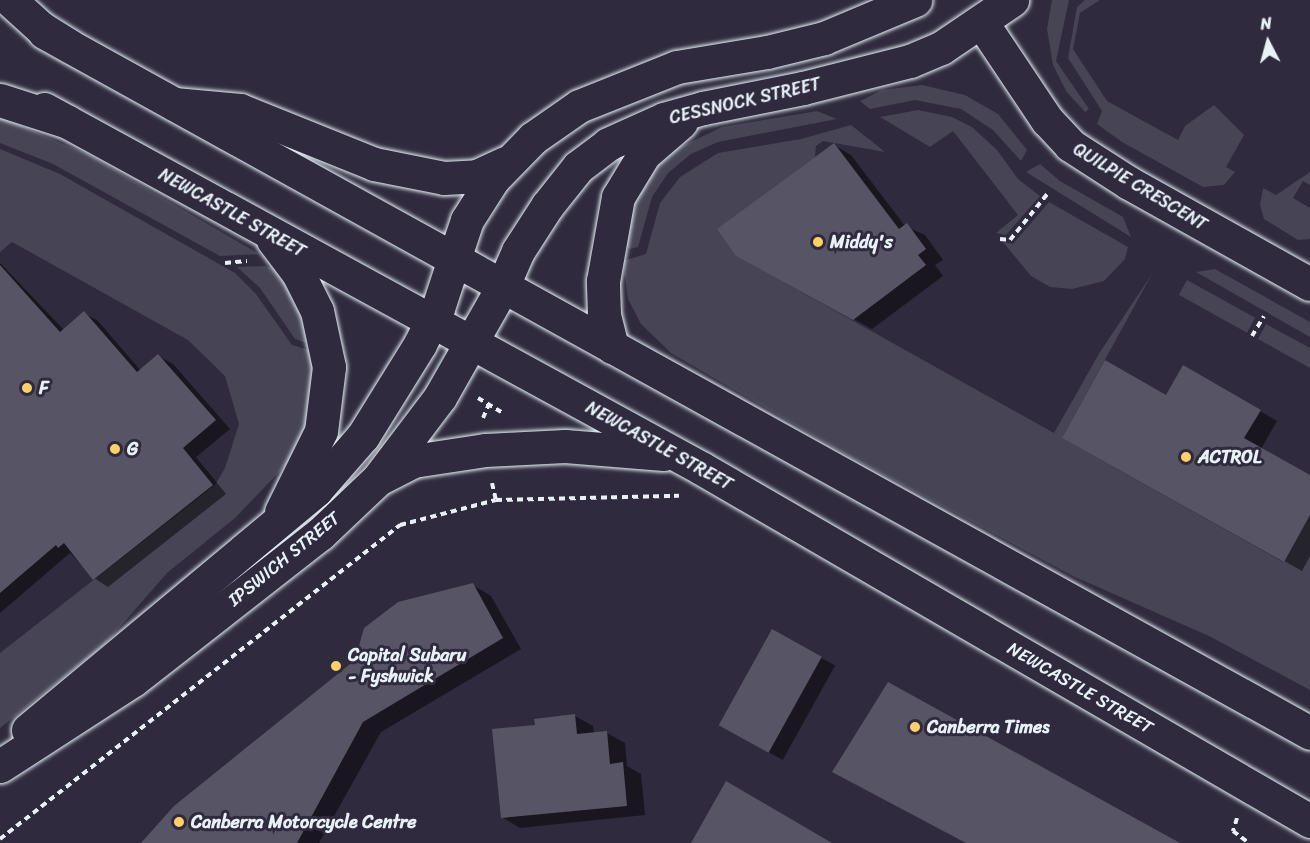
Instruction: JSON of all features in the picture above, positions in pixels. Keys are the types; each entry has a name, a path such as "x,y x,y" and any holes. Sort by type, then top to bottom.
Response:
{"main road":[{"path":"10,0 41,28 70,46"},
{"path":"174,104 240,110 374,164 444,178 489,172 579,106 654,73 814,41 915,0"},
{"name":"CESSNOCK STREET","path":"502,288 533,226 564,183 593,154 643,127 702,108 795,90 910,60 941,48 982,23 1012,0"},
{"path":"0,7 454,259 502,288 1310,733"},
{"name":"QUILPIE CRESCENT","path":"982,23 1047,120 1070,145 1129,183 1310,284"},
{"name":"NEWCASTLE STREET","path":"0,85 431,323 678,455 1310,821"},
{"path":"0,100 68,123"},
{"path":"612,347 604,314 603,281 618,197 644,154 702,108"},
{"path":"454,259 476,203 516,153"},
{"path":"267,232 312,301 323,326 329,368 321,431 275,524"},
{"name":"IPSWICH STREET","path":"0,755 100,667 316,490 363,436 431,323 454,259"},
{"name":"IPSWICH STREET","path":"0,766 133,680 320,534 378,479 434,406 472,345 502,288"},
{"path":"378,479 413,461 485,450 565,446 678,455"}],"path":[{"path":"1000,239 1010,240 1048,194"},
{"path":"1252,336 1264,316"},
{"path":"489,404 515,419"},
{"path":"0,839 400,525 496,500 689,497"}],"shaded area":[{"path":"1052,0 1069,0 1056,61 1089,109 1085,112 1066,91 1053,65 1047,29"},
{"path":"1085,0 1100,0 1080,13 1073,49 1107,101 1178,140 1185,126 1214,105 1244,135 1226,167 1235,172 1224,185 1203,187 1122,142 1097,124 1102,111 1068,58 1077,7"},
{"path":"922,85 965,95 998,114 1027,150 1021,161 993,130 961,109 915,100 870,109 860,101 882,90"},
{"path":"918,110 952,117 972,127 997,150 1018,179 1040,196 1006,235 996,233 1018,215 953,131 930,147 880,117"},
{"path":"817,111 837,119 718,142 691,154 668,173 652,197 638,247 630,249 624,244 637,197 654,169 672,151 722,127"},
{"path":"0,117 89,155 259,254 220,256 53,164 0,143"},
{"path":"851,125 885,152 823,141 816,146 815,157 718,229 737,256 1054,433 1100,352 1152,274 1062,438 1283,562 1310,515 1310,690 1209,636 1075,577 847,455 671,353 641,324 628,299 623,261 646,254 660,203 680,177 718,153 801,139"},
{"path":"0,149 60,174 235,273 256,294 292,345 315,352 314,404 296,452 285,466 235,518 167,573 106,643 0,728 0,653 215,485 225,468 239,424 225,376 188,340 12,242 0,252"},
{"path":"1040,164 1060,181 1123,217 1131,237 1026,172"},
{"path":"1310,172 1310,185 1303,181 1293,198 1310,208 1310,239 1298,240 1264,219 1260,205 1263,188 1276,195"},
{"path":"1049,202 1128,247 1125,259 1104,281 1072,289 1050,287 1031,276 1003,242 1013,244"},
{"path":"265,266 277,269 296,298 309,344 295,339 260,288 237,267"},
{"path":"1215,269 1310,322 1310,337 1196,272"},
{"path":"1187,280 1255,318 1247,333 1179,295"},
{"path":"1266,324 1310,348 1310,368 1258,339"}],"building":[{"name":"Middy's","path":"834,143 899,229 907,223 926,249 918,255 926,265 853,320 736,256 717,229"},
{"path":"0,265 60,332 84,311 137,372 158,354 216,420 183,448 213,485 93,580 64,543 58,548 56,545 0,593"},
{"name":"ACTROL","path":"1105,360 1166,395 1183,365 1261,410 1244,438 1310,475 1310,515 1284,562 1062,438"},
{"path":"473,583 503,638 363,722 297,843 141,843 174,806 355,660 364,628 398,602"},
{"path":"772,629 822,657 769,753 719,725"},
{"name":"Canberra Times","path":"888,682 1180,843 966,843 832,772"},
{"path":"575,714 577,734 607,731 610,764 623,762 627,806 501,818 492,729 535,725 534,719"},
{"path":"726,781 832,843 691,843"}],"place":[{"name":"Middy's","path":"818,242"},
{"name":"F","path":"27,388"},
{"name":"G","path":"115,449"},
{"name":"ACTROL","path":"1186,457"},
{"name":"Capital Subaru - Fyshwick","path":"336,666"},
{"name":"Canberra Times","path":"915,727"},
{"name":"Canberra Motorcycle Centre","path":"179,822"}]}
